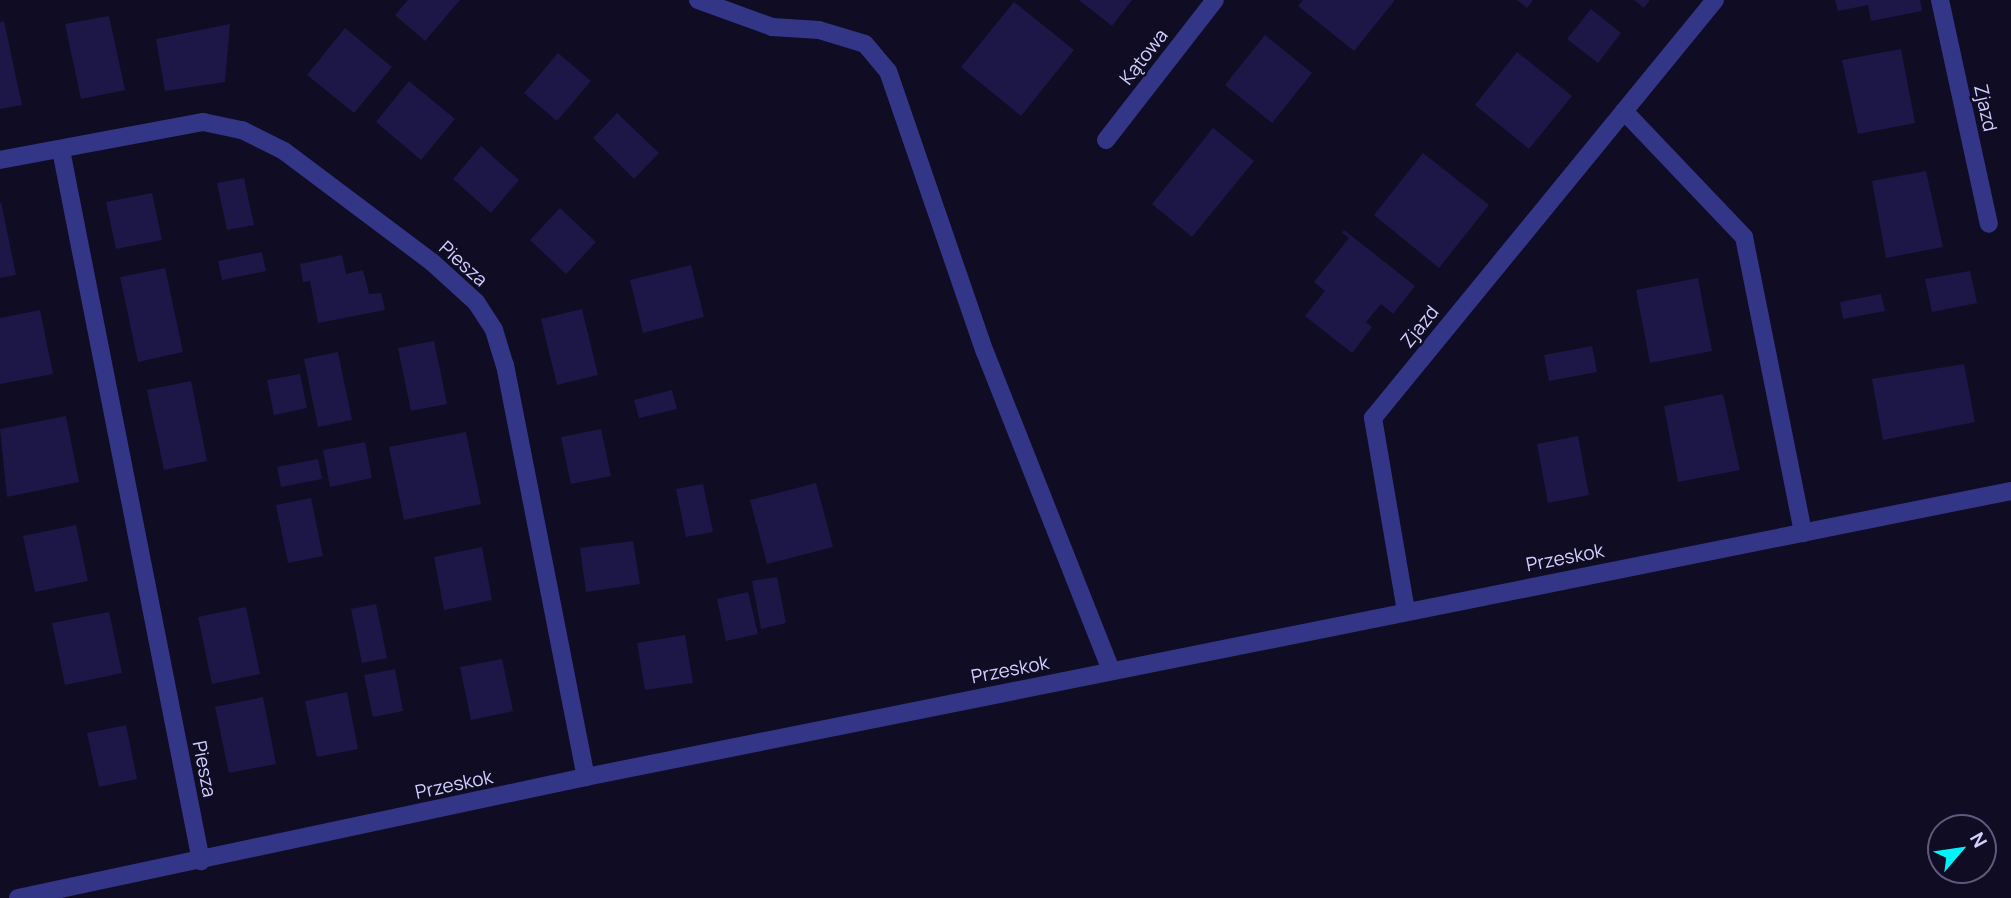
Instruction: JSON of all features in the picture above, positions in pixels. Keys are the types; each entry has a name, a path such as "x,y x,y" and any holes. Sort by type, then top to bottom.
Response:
{"street":[{"path":"698,0 772,27 819,30 865,44 888,71 985,352 1111,671"},
{"name":"Kątowa","path":"1106,140 1215,0"},
{"name":"Zjazd","path":"1406,611 1373,418 1715,0"},
{"name":"Zjazd","path":"1940,0 1989,225"},
{"path":"1624,111 1744,237 1803,533"},
{"name":"Piesza","path":"0,160 203,122 242,130 284,151 433,263 476,302 494,330 505,365 586,778"},
{"name":"Piesza","path":"61,150 201,861"},
{"name":"Przeskok","path":"18,898 586,778 2011,491"}],"building":[{"path":"408,0 460,0 425,41 395,15"},
{"path":"1079,0 1132,0 1112,26"},
{"path":"1303,0 1395,0 1354,51 1298,6"},
{"path":"1517,0 1533,0 1527,8"},
{"path":"1634,0 1650,0 1644,8"},
{"path":"1835,0 1920,0 1922,11 1871,21 1868,5 1838,11"},
{"path":"1014,2 1074,50 1021,116 961,67"},
{"path":"1591,9 1621,33 1598,63 1567,39"},
{"path":"109,16 125,90 81,99 65,24"},
{"path":"4,21 22,105 0,109 0,22"},
{"path":"230,24 225,82 165,91 156,39"},
{"path":"345,28 392,67 354,113 307,75"},
{"path":"1265,35 1312,73 1272,123 1225,85"},
{"path":"1901,49 1915,123 1858,134 1842,60"},
{"path":"1517,52 1572,96 1529,149 1475,105"},
{"path":"558,53 591,81 557,121 524,93"},
{"path":"409,81 455,119 421,160 376,122"},
{"path":"617,113 659,153 634,179 593,138"},
{"path":"1213,128 1254,161 1192,237 1152,204"},
{"path":"481,146 519,180 491,213 453,179"},
{"path":"1423,153 1489,205 1439,268 1374,215"},
{"path":"1926,171 1943,247 1886,258 1872,181"},
{"path":"244,178 254,225 227,230 217,183"},
{"path":"152,193 162,240 116,249 106,202"},
{"path":"0,203 16,275 0,278"},
{"path":"560,208 596,242 566,274 530,240"},
{"path":"1344,230 1415,286 1393,314 1381,304 1366,322 1372,327 1352,353 1305,316 1325,291 1314,282 1349,238 1342,233"},
{"path":"262,252 266,271 222,280 218,261"},
{"path":"342,255 346,274 363,270 369,294 381,293 385,310 318,323 310,281 303,282 300,264"},
{"path":"691,265 704,317 643,333 630,280"},
{"path":"165,268 183,352 138,362 120,277"},
{"path":"1970,271 1977,303 1932,312 1925,279"},
{"path":"1698,278 1712,351 1650,363 1636,290"},
{"path":"1881,294 1885,311 1843,319 1840,302"},
{"path":"582,309 598,375 557,385 541,319"},
{"path":"40,310 53,374 0,384 0,318"},
{"path":"434,341 447,404 411,411 398,348"},
{"path":"1592,346 1597,372 1549,381 1544,355"},
{"path":"338,352 352,420 318,427 304,359"},
{"path":"1964,364 1975,422 1883,440 1872,379"},
{"path":"300,374 307,408 274,415 267,380"},
{"path":"191,381 207,461 164,470 147,390"},
{"path":"672,390 677,409 639,418 634,400"},
{"path":"1723,394 1740,470 1678,482 1664,406"},
{"path":"66,416 79,482 7,497 0,429"},
{"path":"601,429 611,476 571,484 561,437"},
{"path":"466,432 481,504 404,520 389,447"},
{"path":"1578,436 1589,495 1548,503 1537,444"},
{"path":"365,442 372,478 330,487 323,450"},
{"path":"318,459 322,479 281,487 277,467"},
{"path":"816,483 833,547 767,564 750,500"},
{"path":"703,484 713,532 686,537 676,489"},
{"path":"311,498 323,556 288,563 276,505"},
{"path":"76,525 88,581 35,592 23,536"},
{"path":"633,541 640,584 586,592 580,548"},
{"path":"482,547 492,600 444,610 434,557"},
{"path":"777,577 786,623 761,629 752,581"},
{"path":"748,592 758,634 726,641 717,599"},
{"path":"376,604 387,658 362,663 351,609"},
{"path":"246,607 260,674 212,684 198,617"},
{"path":"109,612 122,673 65,685 52,623"},
{"path":"685,635 693,683 645,690 637,643"},
{"path":"502,659 513,711 471,720 460,667"},
{"path":"395,669 403,711 373,717 364,675"},
{"path":"347,692 358,749 317,757 305,701"},
{"path":"263,697 276,764 229,773 215,707"},
{"path":"126,725 137,779 99,787 87,733"}]}
